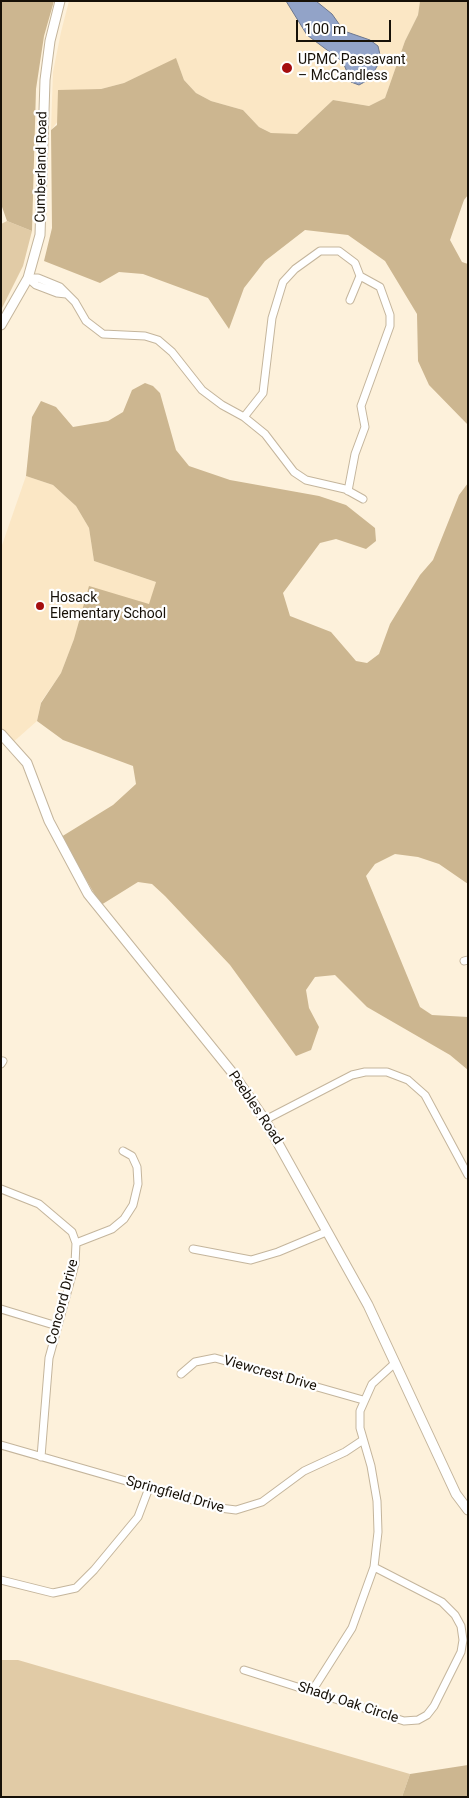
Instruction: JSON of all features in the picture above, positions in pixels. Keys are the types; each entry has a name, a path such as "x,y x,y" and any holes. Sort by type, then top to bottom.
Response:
{"street":[{"name":"Cumberland Road","path":"1,325 28,278 40,235 45,80 50,41 60,1"},
{"path":"244,417 263,393 272,318 283,282 295,268 320,251 339,251 355,263 360,276 380,287 390,315 390,326 361,406 365,427 355,454 348,491"},
{"path":"350,300 360,276"},
{"path":"28,278 36,285 57,293 66,294 75,302 86,321 103,334 145,336 158,340 172,352 202,390 222,405 244,417 264,434 299,476 313,482 348,491 363,499"},
{"name":"Peebles Road","path":"1,734 27,763 49,821 88,894 235,1076 265,1120 368,1305 456,1494 468,1510"},
{"path":"265,1120 352,1076 364,1072 387,1072 408,1080 426,1095 468,1175"},
{"path":"76,1243 112,1229 124,1218 133,1205 138,1184 137,1168 132,1156 123,1151"},
{"name":"Concord Drive","path":"1,1189 38,1204 72,1232 76,1243 75,1264 47,1368 41,1457"},
{"path":"193,1249 251,1260 278,1252 326,1232"},
{"path":"1,1309 58,1326"},
{"name":"Viewcrest Drive","path":"180,1374 195,1362 214,1358 363,1400"},
{"path":"312,1691 352,1628 374,1567 378,1532 377,1501 360,1420 363,1400 376,1379 396,1362"},
{"name":"Springfield Drive","path":"1,1445 220,1508 244,1509 262,1502 304,1471 345,1452 363,1440"},
{"path":"1,1580 53,1594 76,1588 94,1570 138,1517 149,1488"},
{"name":"Shady Oak Circle","path":"244,1670 408,1721 418,1720 427,1715 438,1699 461,1652 463,1640 458,1620 452,1610 442,1602 374,1567"}],"shaded area":[{"path":"1,1 54,1 44,36 36,89 32,231 7,221 1,204"},
{"name":"UPMC Passavant – McCandless","path":"69,1 420,1 418,15 405,41 385,98 369,106 333,100 297,134 284,135 271,133 259,127 243,110 211,101 196,93 184,80 176,59 124,83 101,89 82,90 51,130 53,72"},
{"path":"420,1 468,1 468,195 464,200 450,240 462,262 468,264 468,425 429,385 418,361 417,314 385,261 348,235 305,230 265,261 244,288 229,329 208,298 143,274 119,272 100,283 44,261 52,228 51,130 57,125 58,90 101,89 124,83 176,58 184,80 196,93 211,101 243,110 259,127 271,133 297,134 333,100 369,106 385,98 405,41 418,15"},
{"path":"7,221 32,231 23,266 1,310 1,224"},
{"path":"145,383 153,386 160,393 176,450 189,466 230,480 319,496 346,505 375,528 376,541 366,549 336,539 320,543 283,593 290,616 331,632 356,661 367,663 379,654 390,624 420,575 433,560 459,495 468,483 468,884 439,864 418,857 395,854 375,864 366,876 420,1007 432,1015 468,1017 468,1070 450,1055 367,1007 335,975 315,977 306,990 309,1008 319,1027 311,1050 296,1056 230,965 165,896 152,884 138,882 101,905 61,837 113,805 136,784 133,766 63,740 37,721 41,703 61,673 74,639 89,586 149,604 156,582 94,561 89,528 76,506 53,485 26,476 32,417 41,401 56,407 73,427 108,421 123,412 132,390"},
{"path":"26,476 53,485 76,506 89,528 94,561 156,582 150,604 74,639 61,673 41,702 37,721 11,744 1,734 1,548"},
{"path":"1,1660 18,1660 410,1774 402,1797 1,1797"},
{"path":"468,1765 468,1797 402,1797 410,1774"}],"water":[{"path":"286,1 316,1 332,14 344,31 370,40 378,46 381,59 370,79 359,85 351,82 343,62 307,35"}],"place":[{"name":"UPMC Passavant – McCandless","path":"287,68"},
{"name":"Hosack Elementary School","path":"40,606"}]}
